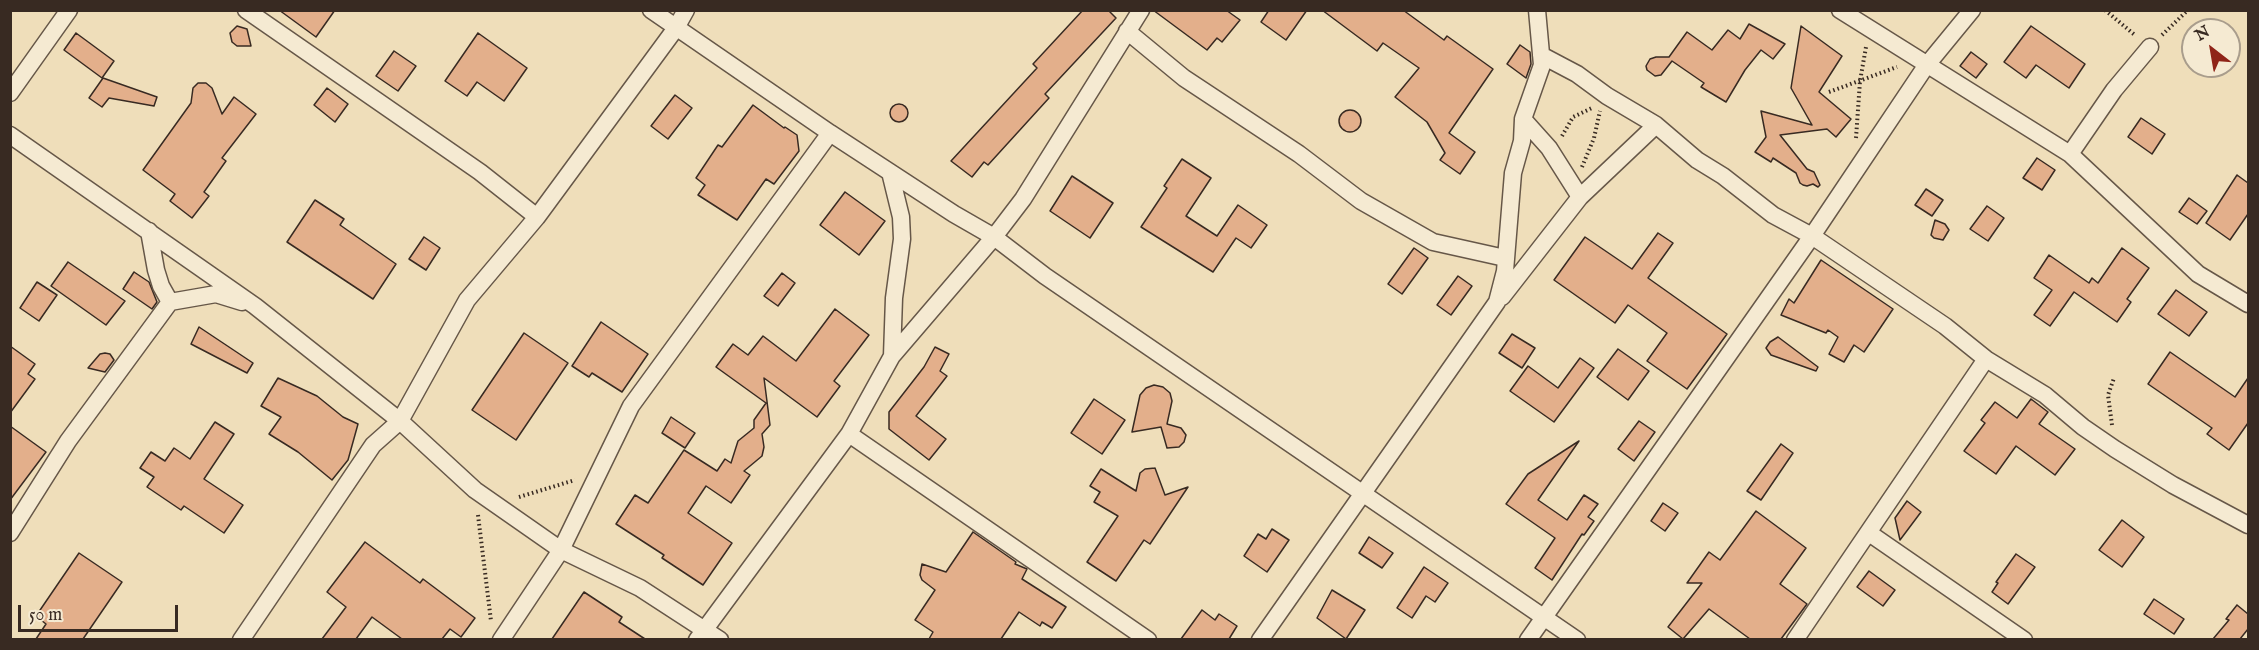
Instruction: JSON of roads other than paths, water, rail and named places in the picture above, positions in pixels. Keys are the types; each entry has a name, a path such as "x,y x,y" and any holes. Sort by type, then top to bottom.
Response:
{"street":[{"path":"10,93 69,10"},
{"path":"246,10 480,172 537,217"},
{"path":"651,10 830,133 994,237 1046,276 1361,494 1577,639"},
{"path":"241,639 374,445 400,421 467,300 537,217 676,28 686,10"},
{"path":"700,634 849,434 892,356 994,237 1023,199 1142,10"},
{"path":"1497,302 1505,271 1514,173 1522,141 1523,120 1542,65 1537,10"},
{"path":"1840,10 2070,154 2198,274 2248,304"},
{"path":"1528,639 1812,236 1920,62 1972,10"},
{"path":"1128,31 1184,78 1299,154 1361,201 1433,242 1505,258"},
{"path":"2070,154 2115,90 2150,47"},
{"path":"1540,55 1577,74 1606,96 1656,125 1697,160 1723,176 1773,215 1812,236 1945,326 1986,359 2045,395 2083,427 2115,449 2173,485 2248,525"},
{"path":"1523,120 1549,148 1576,190"},
{"path":"1260,639 1576,190 1656,125"},
{"path":"496,634 561,550 631,406 830,133"},
{"path":"10,135 255,306 400,421 475,490 561,550 640,588 700,634 720,639"},
{"path":"890,172 901,217 902,239 894,298 892,356"},
{"path":"148,231 156,270 161,286 170,302"},
{"path":"10,533 68,441 170,302 216,294 255,306"},
{"path":"1796,639 1986,359"},
{"path":"849,434 1148,639"},
{"path":"1869,533 2024,639"}]}
